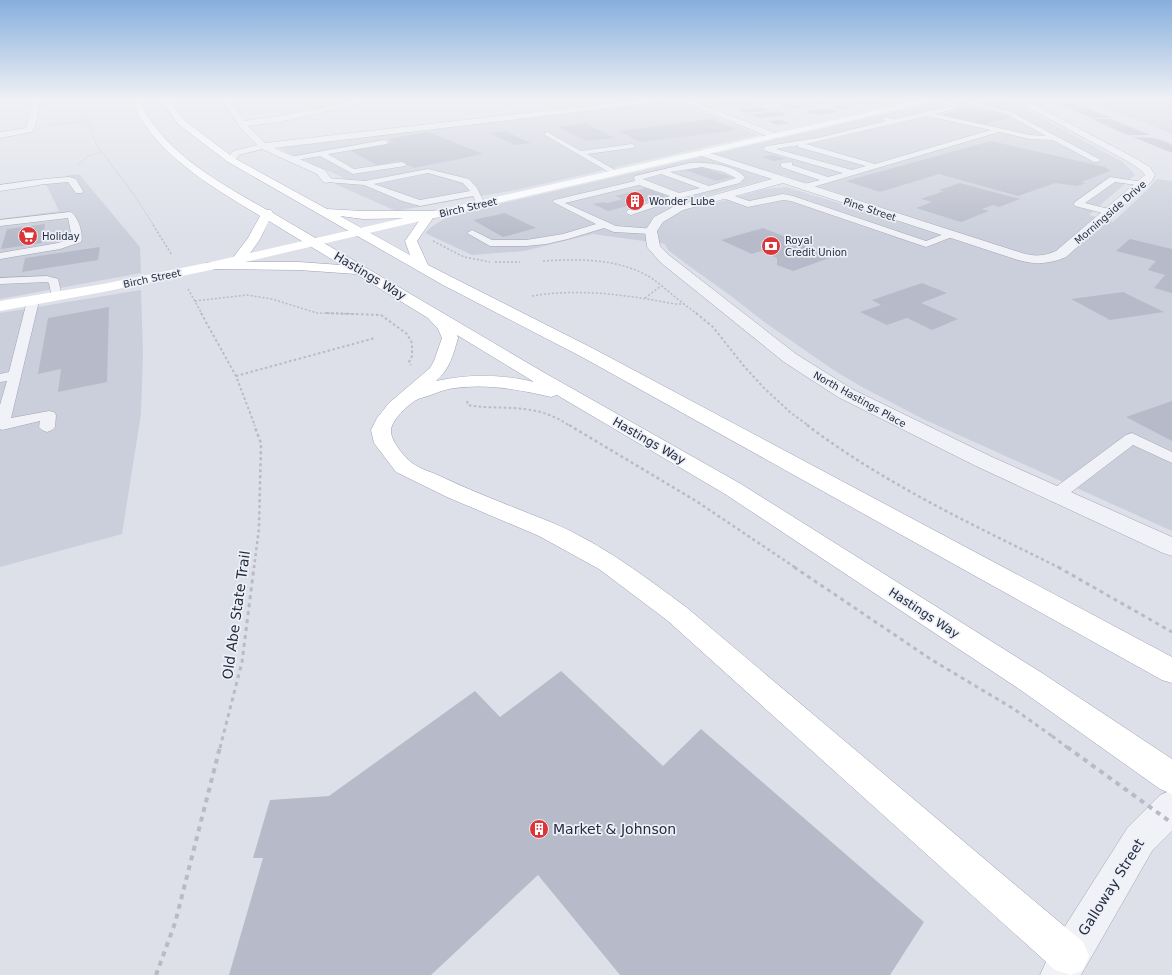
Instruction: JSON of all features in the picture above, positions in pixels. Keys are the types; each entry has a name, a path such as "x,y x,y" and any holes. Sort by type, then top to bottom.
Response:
{"main road":[{"name":"Hastings Way","path":"168,146 181,158 212,182 267,213 359,270 568,394 733,490 1032,682 1172,778"},
{"name":"Birch Street","path":"0,306 149,279 211,266 734,146"},
{"path":"214,147 230,160 326,212 422,267 588,353 1094,627 1172,671"},
{"path":"326,212 363,215 433,215"},
{"path":"239,259 254,239 267,213"},
{"path":"422,267 411,240 433,215"},
{"path":"211,266 299,266 359,270"},
{"path":"432,313 445,328 450,338 443,361 438,370 396,407 386,418 381,430 384,443 404,467 455,492 547,530 608,563 671,609 1065,966"},
{"path":"409,397 428,388 482,381 508,382 568,394"}],"street":[{"path":"230,160 236,153 263,146 321,172 326,178"},
{"path":"214,147 267,146"},
{"name":"Morningside Drive","path":"1039,261 1061,254 1143,184 1150,175 1146,169 1106,146"},
{"name":"Pine Street","path":"701,153 1024,259 1039,261"},
{"path":"654,225 679,202 782,180"},
{"path":"0,188 36,183"},
{"name":"North Hastings Place","path":"654,225 654,247 665,259 790,358 819,377 903,422 1055,496 1172,547"},
{"name":"Galloway Street","path":"1065,966 1140,838 1172,807"}],"lane":[{"path":"290,159 364,146"},
{"path":"566,146 614,173"},
{"path":"579,153 632,146"},
{"path":"813,146 806,154 784,165 829,180"},
{"path":"803,187 945,146"},
{"path":"1071,146 1097,160"},
{"path":"852,173 806,154 767,148 783,152 806,154 836,155 874,166"},
{"path":"320,153 351,171"},
{"path":"326,178 351,171 353,172 402,164"},
{"path":"640,182 638,178 692,164 707,165 741,177 717,194 697,191 679,202 658,201 627,210 654,225"},
{"path":"365,183 428,171 466,182 473,188 482,204"},
{"path":"663,172 717,194 748,204 783,197 788,198 926,244 949,235"},
{"path":"438,174 446,181"},
{"path":"326,178 365,183 405,199 420,203 475,193"},
{"path":"36,183 69,179 78,191"},
{"path":"1110,212 1078,204 1113,179 1143,184"},
{"path":"654,225 614,229 557,202 640,182 679,202"},
{"path":"455,185 475,193"},
{"path":"624,186 636,191"},
{"path":"697,191 717,194"},
{"path":"593,194 605,199"},
{"path":"0,223 70,215 72,217 77,237 77,240 64,245 0,256"},
{"path":"472,233 490,243 526,243 565,237 604,225"},
{"path":"0,281 47,279 54,281 56,296"},
{"path":"32,301 7,376 2,425 49,415 47,427"},
{"path":"1055,496 1132,438 1172,458"}],"path":[{"path":"97,146 137,199 174,257"},
{"path":"431,241 473,260 500,263 523,262"},
{"path":"539,261 584,260 615,264 643,273 713,327 764,388 791,413 832,444 921,498 1077,577 1172,632"},
{"path":"645,298 661,286"},
{"name":"Old Abe State Trail","path":"156,975 175,923 242,662 259,528 261,443 236,376 187,287"},
{"path":"532,296 577,291 645,298 675,304 684,304"},
{"path":"195,301 247,295 272,299 317,313 381,315 407,334 412,343 412,356 409,362 410,365 438,370"},
{"path":"236,376 375,338"},
{"path":"461,383 468,405 476,407 507,407 533,410 553,416 696,501 932,660 1014,709 1172,823"}],"shaded area":[{"path":"297,146 712,146 516,190 396,211 335,184 342,181 344,178 286,152 282,149 284,147"},
{"path":"750,146 1092,146 1123,162 1135,175 1089,215 1113,222 1157,179 1172,181 1172,531 921,418 862,387 835,371 767,324 668,250 665,244 593,234 524,251 472,255 425,233 431,227 444,219 474,210","holes":["784,175 884,208 871,213 786,187 765,189 705,206 690,200"]},
{"path":"79,174 140,247 141,273 0,299 0,219 59,211 45,182 60,181 69,175"},
{"path":"141,290 143,354 141,414 122,534 0,567 0,313"}],"building":[{"path":"374,146 462,146 483,154 414,168 398,161 377,165 349,150"},
{"path":"975,146 1011,146 1105,167 1110,171 1081,182 1086,183 1077,186 1055,183 1018,196 939,174 880,192 846,181"},
{"path":"1154,146 1172,146 1172,153"},
{"path":"773,155 786,159 774,161 762,157"},
{"path":"700,167 732,177 717,181 685,170"},
{"path":"960,183 1020,199 999,207 993,205 982,209 989,211 961,222 916,208 932,202 921,199 944,191 939,190"},
{"name":"Wonder Lube","path":"646,188 667,196 608,211 593,204 603,202 607,203 623,199 615,196"},
{"path":"505,213 536,228 503,237 473,220"},
{"path":"45,224 42,243 1,249 7,229"},
{"name":"Royal Credit Union","path":"763,228 835,256 793,271 777,265 777,258 761,251 752,254 721,240"},
{"path":"1130,239 1172,249 1172,293 1154,288 1165,275 1148,270 1156,261 1116,251"},
{"path":"100,247 98,260 22,272 25,258"},
{"path":"922,283 947,293 921,303 958,319 932,330 907,318 887,325 860,312 881,305 872,300"},
{"path":"1123,292 1164,312 1110,320 1071,299"},
{"path":"109,307 107,382 58,392 61,369 38,374 48,318"},
{"path":"1172,401 1172,441 1126,417"},
{"name":"Market & Johnson","path":"561,671 663,766 701,729 924,922 890,975 620,975 538,875 431,975 229,975 263,858 253,858 270,800 329,796 475,691 500,717"}],"place":[{"name":"Wonder Lube","path":"635,201"},
{"name":"Holiday","path":"28,236"},
{"name":"Royal Credit Union","path":"771,246"},
{"name":"Market & Johnson","path":"539,829"}]}
